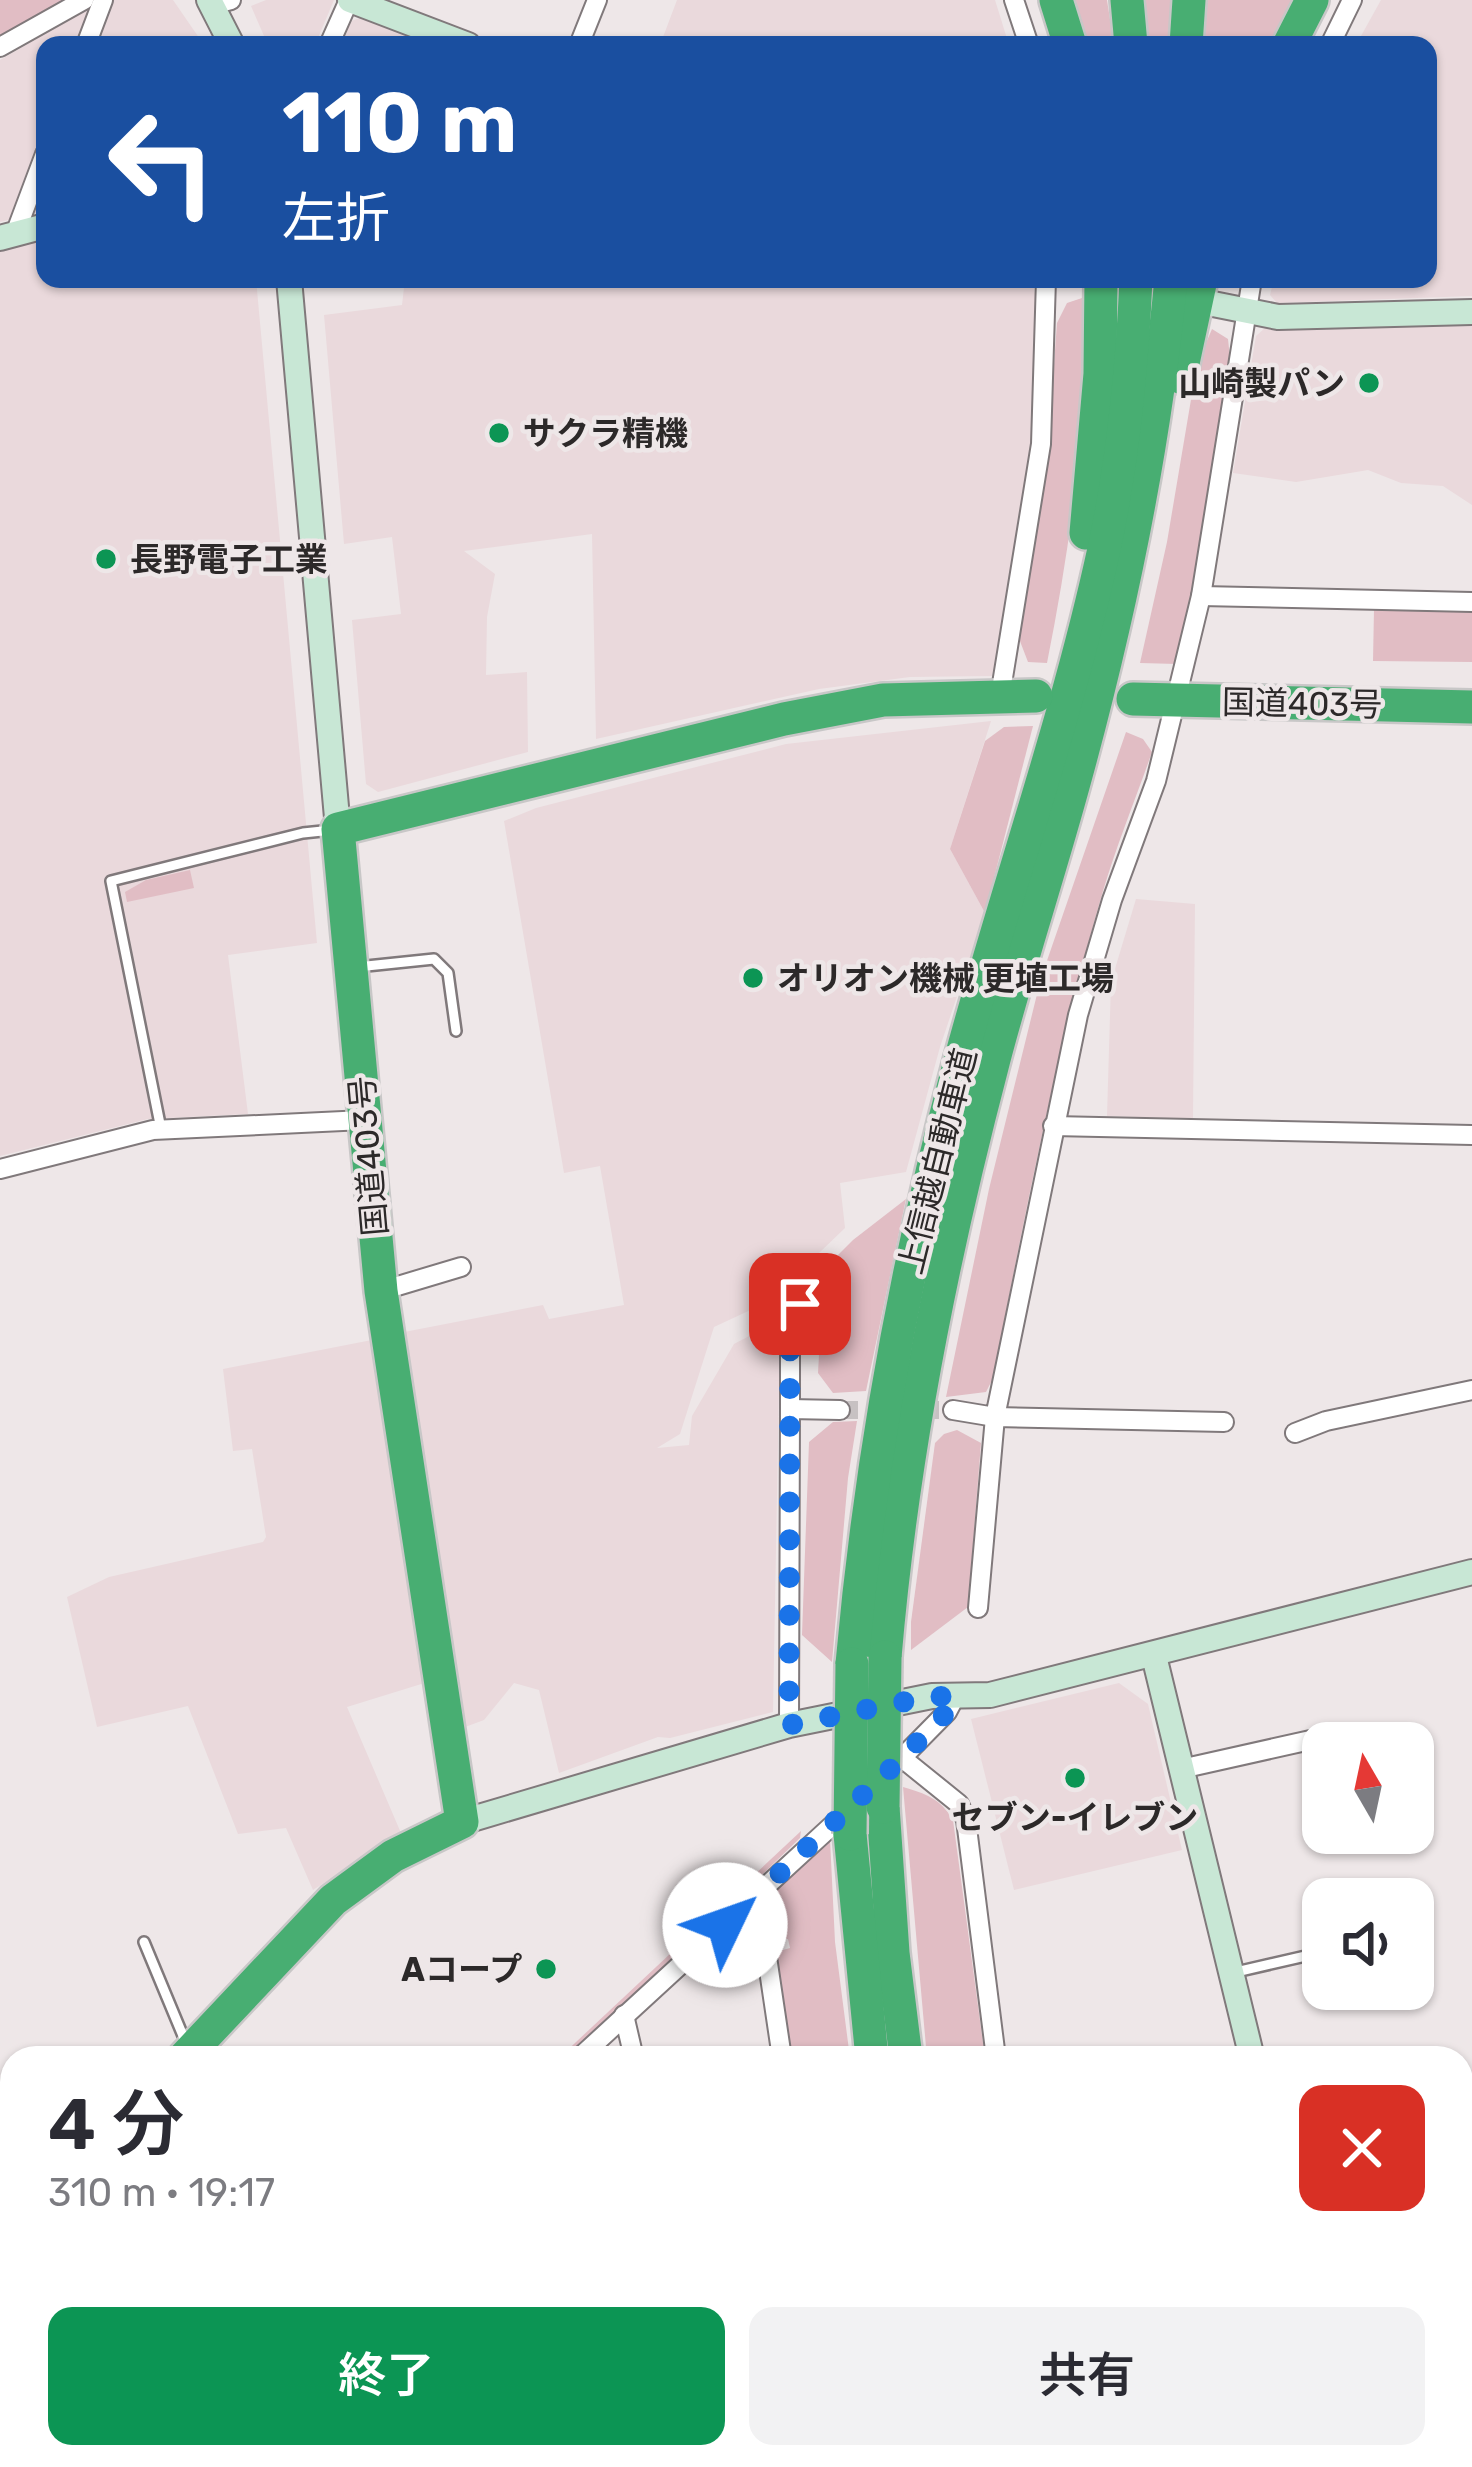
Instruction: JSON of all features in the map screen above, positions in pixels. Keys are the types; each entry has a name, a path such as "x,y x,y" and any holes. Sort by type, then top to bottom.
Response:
{"highway":[{"path":"1056,0 1067,36"},
{"path":"1127,0 1129,36"},
{"path":"1187,36 1189,0"},
{"path":"1293,36 1312,0"},
{"path":"1029,829 1086,532 1100,374 1101,288"},
{"name":"上信越自動車道","path":"871,2046 850,1834 868,1660 875,1450 912,1257 959,1062 1029,829 1104,548 1126,410 1135,288"},
{"name":"上信越自動車道","path":"905,2046 868,1660 944,1268 993,1062 1075,779 1136,523 1170,288"},
{"path":"1075,779 1112,665 1207,292"},
{"path":"338,830 784,719 884,700 1036,697"},
{"name":"国道403号","path":"1132,700 1472,706"},
{"name":"国道403号","path":"338,830 381,1292 462,1822"},
{"path":"195,2046 333,1900 393,1856 462,1822"}],"street":[{"path":"0,47 84,0"},
{"path":"90,36 104,0"},
{"path":"333,36 349,0 444,36"},
{"path":"583,36 597,0"},
{"path":"1014,0 1026,36"},
{"path":"1334,36 1352,0"},
{"path":"217,2 229,36"},
{"path":"7,236 36,173"},
{"path":"290,288 338,830"},
{"path":"1000,696 1042,444 1046,288"},
{"path":"978,1608 995,1417 1053,1126 1098,940 1156,781 1201,596 1251,288"},
{"path":"1207,292 1249,312 1278,317 1472,312"},
{"path":"1201,596 1472,602"},
{"path":"0,1168 161,1129 364,1120"},
{"path":"1053,1126 1472,1135"},
{"path":"381,1292 460,1267"},
{"path":"789,1725 790,1319 800,1304"},
{"path":"1295,1433 1326,1421 1472,1390"},
{"path":"790,1409 840,1410"},
{"path":"953,1410 995,1417 1224,1422"},
{"path":"462,1822 789,1725 932,1696 990,1695 1472,1572"},
{"path":"1154,1656 1249,2046"},
{"path":"592,2046 758,1896 902,1758 956,1697"},
{"path":"1181,1769 1302,1743"},
{"path":"902,1758 958,1804 966,1820 994,2046"},
{"path":"758,1896 780,2046"},
{"path":"624,2015 631,2046"}],"lane":[{"path":"161,1129 111,881 303,832 338,830"},
{"path":"352,968 434,959 448,973 456,1031"},
{"path":"772,1271 800,1304"},
{"path":"144,1942 184,2046"},
{"path":"1230,1973 1302,1957"}],"shaded area":[{"path":"0,0 67,0 11,34 0,35"},
{"path":"103,0 173,0 198,36 41,36"},
{"path":"266,0 334,0 319,36 264,36 251,6"},
{"path":"677,0 995,0 1006,36 663,36"},
{"path":"1074,0 1107,0 1113,36 1084,36"},
{"path":"1138,0 1174,0 1172,36 1141,36"},
{"path":"1207,0 1296,0 1278,36 1205,36"},
{"path":"1381,0 1472,0 1472,296 1277,303 1270,295 1272,288 1437,288 1437,36 1361,36"},
{"path":"368,15 421,36 345,36 351,21"},
{"path":"36,39 36,213 0,222 0,60"},
{"path":"36,240 36,288 257,288 317,943 228,955 248,1114 148,1119 0,1156 0,250"},
{"path":"404,288 1034,288 1040,319 1035,445 992,676 910,677 819,689 596,739 592,534 464,551 495,574 487,617 486,675 527,672 528,752 378,792 366,784 352,620 401,614 392,537 344,544 324,315 402,305"},
{"path":"1082,298 1080,436 1070,527 1047,663 1028,662 1018,636 1048,447 1057,323 1067,303"},
{"path":"1472,323 1472,505 1443,486 1401,483 1368,470 1296,482 1233,473 1256,336 1265,328"},
{"path":"1212,329 1228,339 1231,367 1203,547 1177,664 1140,663 1167,542 1197,364"},
{"path":"1374,609 1472,611 1472,662 1373,661"},
{"path":"991,721 950,849 985,913 940,1047 906,1172 840,1183 845,1228 768,1302 714,1327 680,1434 657,1448 689,1445 692,1416 734,1344 753,1334 780,1333 773,1712 658,1737 559,1773 539,1690 514,1683 484,1720 457,1730 399,1333 543,1305 549,1319 624,1305 600,1166 564,1173 504,821 536,808 786,744"},
{"path":"1033,726 985,913 950,849 985,741 1004,727"},
{"path":"1126,732 1143,739 1152,752 1108,873 1070,1012 993,1378 986,1392 946,1397 989,1189 1041,978"},
{"path":"190,870 194,888 127,902 125,892 146,880"},
{"path":"1136,899 1195,904 1193,1119 1107,1116 1111,982"},
{"path":"906,1199 866,1391 833,1393 818,1373 828,1265"},
{"path":"377,1339 431,1681 347,1707 401,1833 313,1890 286,1828 238,1834 188,1706 97,1727 67,1597 109,1577 263,1542 252,1449 233,1451 223,1369"},
{"path":"857,1421 832,1662 802,1635 809,1442 833,1422"},
{"path":"957,1430 981,1443 968,1607 911,1650 935,1443"},
{"name":"セブン-イレブン","path":"1119,1683 1148,1704 1182,1850 1014,1890 971,1719"},
{"path":"903,1787 932,1798 953,1820 983,2046 926,2046"},
{"path":"801,1831 800,1838 585,2046 572,2046"},
{"path":"830,1839 835,1942 848,2046 787,2046 776,1952 790,1948 788,1939 775,1941 770,1894"}],"tunnel":[{"path":"840,1410 953,1410"}],"place":[{"name":"山崎製パン","path":"1369,383"},
{"name":"サクラ精機","path":"499,433"},
{"name":"長野電子工業","path":"106,559"},
{"name":"オリオン機械 更埴工場","path":"753,978"},
{"name":"セブン-イレブン","path":"1075,1778"},
{"name":"Aコープ","path":"546,1969"}],"route":[{"path":"725,1925 902,1758 956,1697 932,1696 789,1725 790,1319 800,1304"}]}
